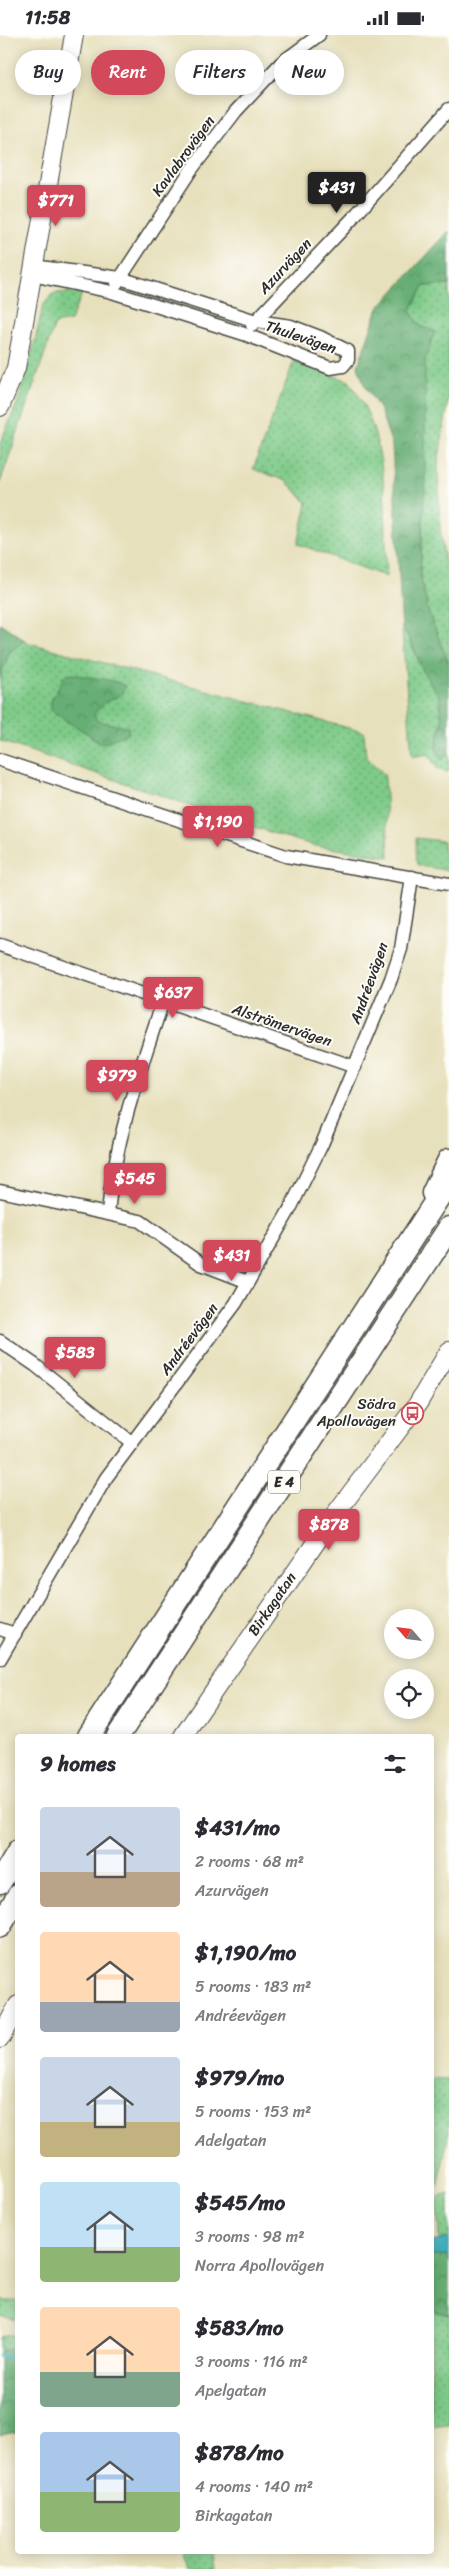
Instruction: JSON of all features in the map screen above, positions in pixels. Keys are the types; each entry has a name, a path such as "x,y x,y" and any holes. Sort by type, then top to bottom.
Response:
{"highway":[{"path":"390,1276 449,1160"},
{"name":"E 4","path":"90,1734 134,1664 390,1276 449,1181"},
{"name":"E 4","path":"119,1734 449,1228"},
{"path":"0,1882 15,1857"},
{"path":"0,1926 15,1901"}],"street":[{"path":"0,407 16,368 74,35"},
{"name":"Kavlabrovägen","path":"112,292 191,171 236,111 281,63 319,35"},
{"name":"Azurvägen","path":"244,334 352,218 449,109"},
{"name":"Thulevägen","path":"32,271 120,278 256,321 291,326 320,337 348,351 348,360 343,366 330,368 244,334 112,292 32,271"},
{"path":"0,760 286,856 449,884"},
{"name":"Andréevägen","path":"0,1659 87,1508 131,1442 236,1303 290,1209 322,1144 355,1067 401,949 412,877"},
{"name":"Alströmervägen","path":"0,945 355,1067"},
{"path":"108,1212 111,1181 136,1080 164,1001"},
{"path":"0,1191 108,1212 140,1221 201,1264 248,1282"},
{"path":"0,1341 35,1365 131,1442"},
{"name":"Birkagatan","path":"184,1734 320,1535 417,1405 449,1351"},
{"path":"0,1629 15,1634"},
{"path":"0,2039 15,2011"}],"green space":[{"path":"449,231 449,285 424,286 410,311 421,327 435,331 425,360 425,486 420,574 429,614 449,664 449,753 442,760 436,748 442,721 439,696 425,675 407,633 402,631 392,445 380,410 364,384 358,366 378,308"},
{"path":"449,285 449,395 438,464 440,527 449,592 449,664 429,614 420,574 425,486 421,327 410,311 424,286"},
{"path":"71,292 82,294 70,321 55,324 0,483 0,443 17,404 43,305 54,293"},
{"path":"294,361 349,381 363,403 379,450 383,475 387,577 298,544 307,503 286,481 253,469"},
{"path":"0,623 29,643 364,732 366,757 384,774 385,778 389,857 316,846 278,835 0,741"},
{"path":"0,623 24,640 9,653 0,677"},
{"path":"402,631 406,633 425,675 439,695 442,721 436,748 442,760 449,753 449,771 446,772 437,768 428,754 412,757"},
{"path":"74,674 113,681 125,686 122,694 106,702 94,713 97,721 128,727 129,733 101,744 51,710 51,701 65,675"},
{"path":"416,838 443,841 444,854 449,856 449,871 418,865 416,860"},
{"path":"434,2079 449,2080 449,2131 439,2183 435,2190"},
{"path":"449,2194 449,2238 439,2240 437,2198"},
{"path":"434,2256 449,2256 449,2315 434,2311"},
{"path":"0,2301 15,2301 15,2319 0,2316"},
{"path":"434,2312 449,2315 449,2425 434,2427"},
{"path":"15,2334 15,2348 0,2351 0,2337"},
{"path":"15,2348 15,2432 0,2435 0,2351"},
{"path":"183,2554 214,2554 216,2569 190,2569"}],"water":[{"path":"449,2238 449,2255 434,2256 434,2241"}],"waterway":[{"path":"0,2355 15,2358"}],"place":[{"name":"Södra Apollovägen","path":"412,1413"}]}
